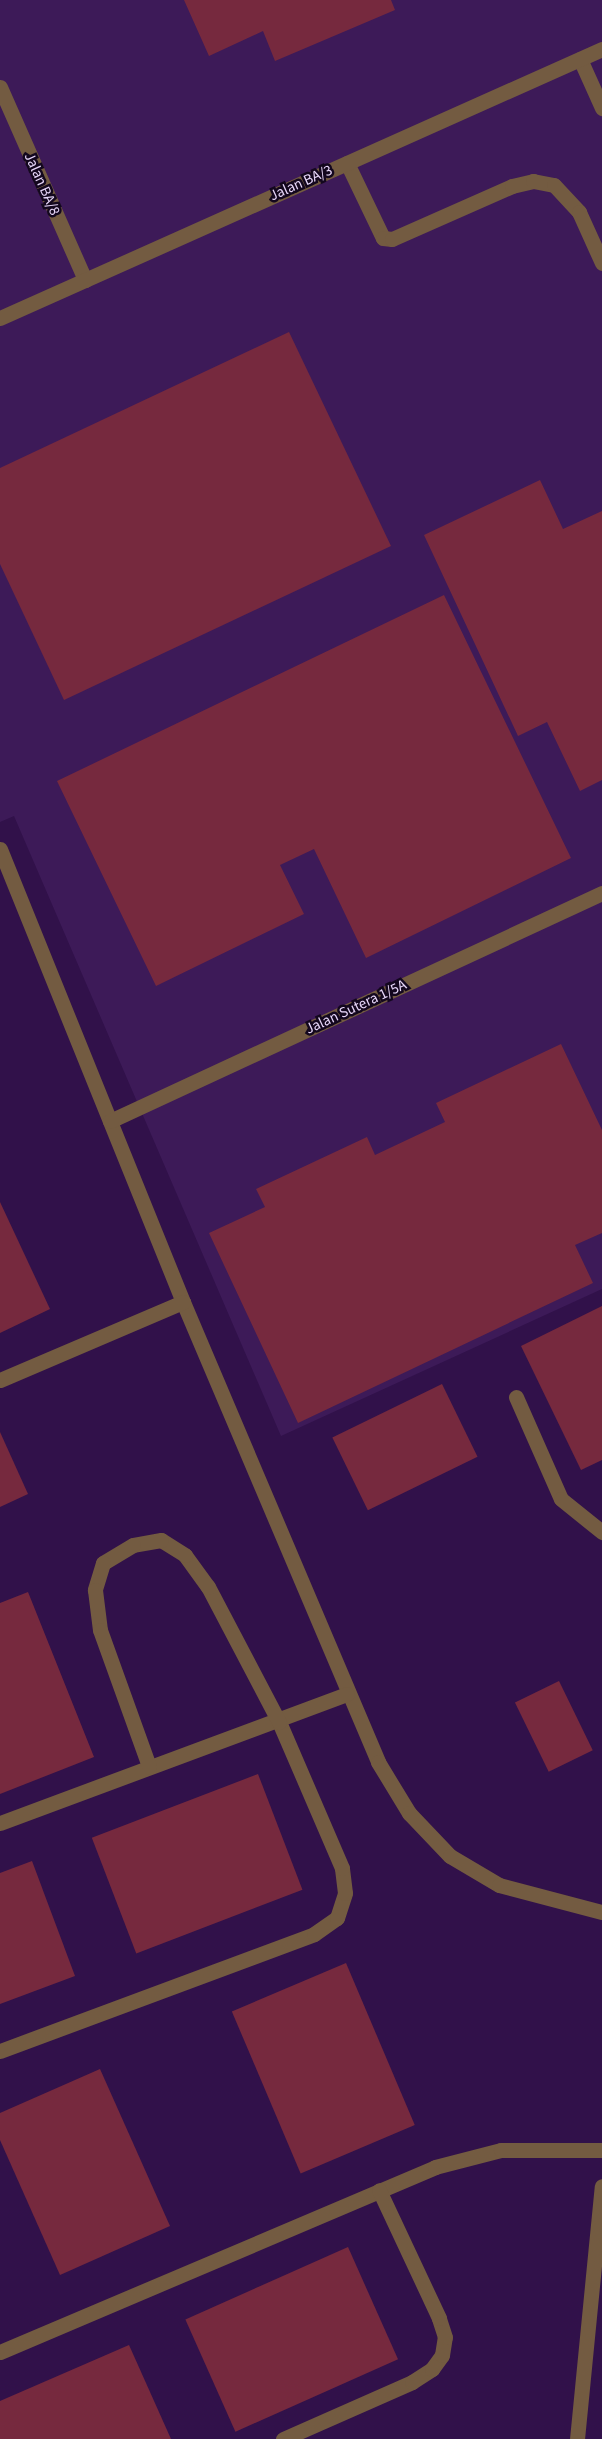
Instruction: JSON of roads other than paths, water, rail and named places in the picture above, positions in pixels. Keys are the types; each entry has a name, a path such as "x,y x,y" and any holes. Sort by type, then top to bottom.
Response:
{"street":[{"name":"Jalan BA/3","path":"0,318 602,49"},
{"path":"580,59 602,108"},
{"name":"Jalan BA/8","path":"0,87 85,280"},
{"path":"347,163 383,238 392,239 512,186 532,181 554,185 579,212 602,263"},
{"path":"0,849 183,1302 347,1694 378,1762 409,1813 450,1856 499,1885 602,1912"},
{"name":"Jalan Sutera 1/5A","path":"110,1121 602,893"},
{"path":"0,1380 183,1302"},
{"path":"516,1396 561,1499 602,1532"},
{"path":"0,2051 314,1934 337,1917 345,1893 342,1868 279,1722 208,1587 185,1555 161,1540 133,1545 103,1563 94,1590 100,1629 149,1766"},
{"path":"0,1823 149,1766 279,1722 347,1694"},
{"path":"0,2352 435,2167 501,2150 602,2150"},
{"path":"577,2439 602,2186"},
{"path":"283,2439 412,2382 432,2369 442,2355 445,2337 439,2318 379,2190"}]}
